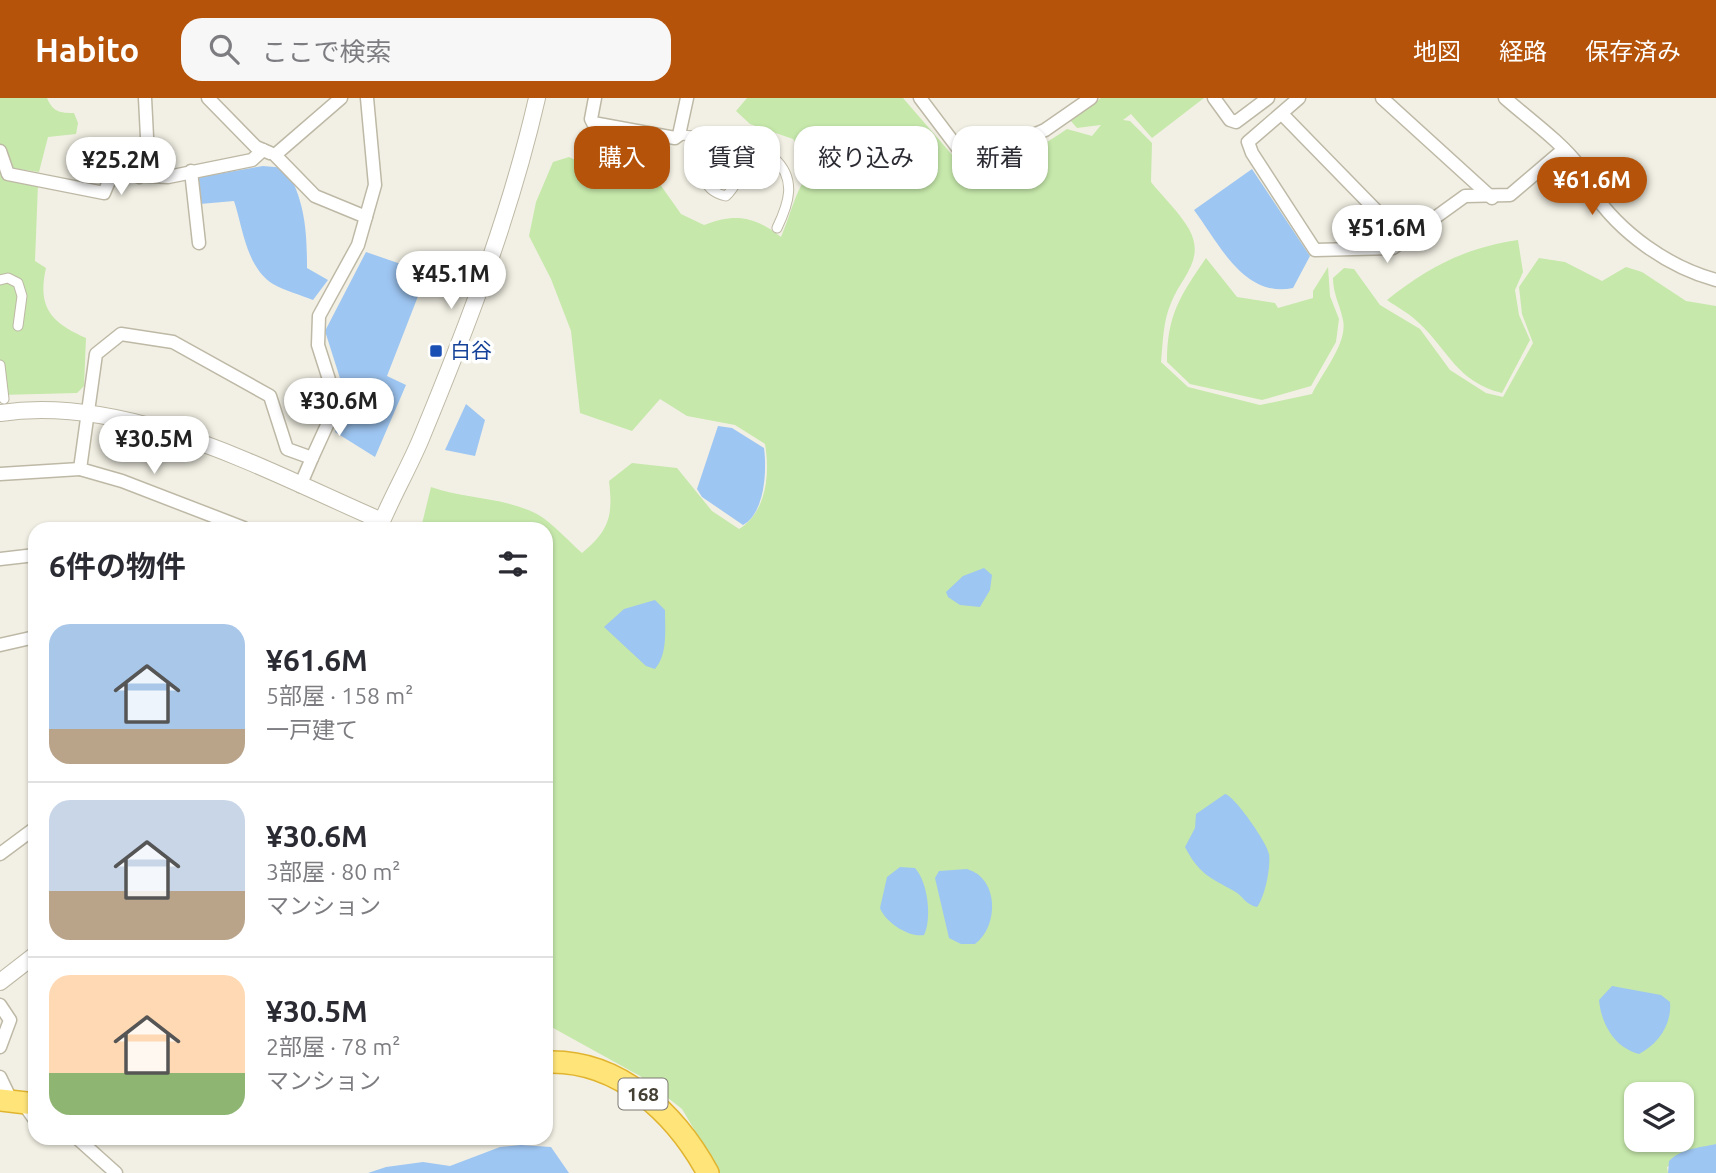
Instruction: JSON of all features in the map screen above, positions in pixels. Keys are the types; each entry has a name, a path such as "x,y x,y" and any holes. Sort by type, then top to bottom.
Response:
{"highway":[{"name":"168","path":"553,1063 590,1069 617,1079 650,1099 676,1122 708,1173"}],"street":[{"path":"139,177 147,137 145,98"},
{"path":"208,98 225,119 269,152 316,196 366,217"},
{"path":"0,151 8,174 104,193 112,174 168,177 252,160 269,152 341,98"},
{"path":"300,486 333,412 332,390 318,345 319,316 358,245 375,185 367,98"},
{"path":"382,522 419,444 472,308 522,166 537,98"},
{"path":"595,98 591,119 593,123 675,138 679,135 696,135 705,144 702,176 706,187 715,194 726,196 730,193 741,170 753,158 775,158 783,166 789,181 789,202 777,228"},
{"path":"679,135 687,98"},
{"path":"920,98 967,159 973,161 1045,130 1090,98"},
{"path":"1214,98 1230,120 1236,121 1268,98"},
{"path":"1299,98 1248,142 1252,153 1315,250 1392,248 1465,196 1492,198 1510,195 1564,149"},
{"path":"1382,98 1492,198"},
{"path":"1505,98 1564,149 1581,168 1591,190 1621,227 1694,274 1716,280"},
{"path":"1282,114 1405,240"},
{"path":"191,171 199,243"},
{"path":"0,280 8,278 18,283 22,296 18,326"},
{"path":"80,469 96,354 121,334 173,342 270,396 287,449 312,458"},
{"path":"0,365 2,406 87,412 149,425 300,486 375,522"},
{"path":"0,474 80,469 122,481 228,522"},
{"path":"0,559 28,556"},
{"path":"0,645 28,639"},
{"path":"0,853 28,833"},
{"path":"0,982 28,960"},
{"path":"0,1005 10,1020 0,1048"},
{"path":"0,1077 17,1102"},
{"path":"88,1145 116,1173"}],"green space":[{"path":"0,98 47,98 58,111 74,113 78,123 76,134 48,137 39,172 12,168 8,154 0,144"},
{"path":"747,98 903,98 927,126 794,126 794,140 780,134 780,126 756,126 736,111"},
{"path":"1101,98 1204,98 1152,138 1131,114 1123,120 1130,121 1152,143 1151,182 1181,217 1194,240 1195,250 1190,268 1166,317 1161,362 1188,387 1260,405 1312,394 1342,338 1343,320 1333,278 1344,268 1354,269 1380,305 1420,329 1450,370 1486,393 1503,397 1533,343 1522,314 1519,287 1539,258 1565,262 1602,281 1626,267 1642,272 1686,301 1716,306 1716,1144 1667,1167 1668,1173 720,1173 682,1109 640,1076 553,1028 553,526 582,553 599,537 608,521 609,481 632,463 677,468 712,511 739,529 756,513 761,502 767,467 765,444 735,425 687,416 660,399 632,431 580,413 571,331 551,279 529,236 536,202 553,162 569,157 574,159 574,189 663,189 681,214 704,225 725,219 744,219 762,225 781,237 800,189 938,189 938,138 952,155 952,189 1048,189 1048,141 1067,129 1092,136 1101,125 1077,128 1070,120"},
{"path":"0,164 38,184 35,261 46,268 45,303 56,320 86,338 84,386 77,393 0,395"},
{"path":"1518,240 1523,272 1515,290 1519,315 1530,340 1502,393 1487,388 1464,373 1419,323 1387,300 1417,278 1448,261 1481,248"},
{"path":"1206,258 1237,297 1275,303 1278,308 1313,298 1313,291 1328,267 1330,296 1339,319 1336,342 1311,386 1262,400 1190,384 1167,362 1172,318"},
{"path":"431,487 524,508 549,522 422,522"}],"water":[{"path":"263,166 286,168 297,193 305,229 307,268 328,280 313,300 273,284 264,277 251,257 234,201 200,204 194,178"},
{"path":"1252,169 1310,256 1293,288 1276,289 1247,277 1224,253 1194,210"},
{"path":"366,252 427,273 387,376 406,385 375,457 335,432 345,405 345,394 325,331"},
{"path":"466,404 485,420 475,456 445,450"},
{"path":"718,426 732,428 764,448 765,468 760,501 756,511 743,525 702,497 697,489"},
{"path":"984,568 992,575 990,590 980,607 960,605 948,597 946,592 963,576"},
{"path":"655,600 665,610 665,641 662,656 655,669 646,666 604,627 624,609"},
{"path":"1225,794 1236,802 1250,821 1269,854 1267,882 1257,907 1205,874 1185,847 1195,828 1196,814"},
{"path":"900,867 915,868 923,882 928,910 924,935 912,934 898,928 887,919 880,908 887,877"},
{"path":"967,869 978,874 985,882 992,903 988,926 975,944 961,944 949,938 935,878 939,871"},
{"path":"1612,986 1661,995 1670,1002 1669,1018 1662,1033 1652,1045 1639,1054 1616,1041 1606,1026 1599,1000"},
{"path":"1716,1144 1716,1173 1668,1173 1669,1161 1679,1153 1694,1152 1694,1148"},
{"path":"500,1147 551,1147 569,1173 368,1173 386,1167 423,1162 450,1166"}],"place":[{"name":"白谷","path":"436,351"}]}
